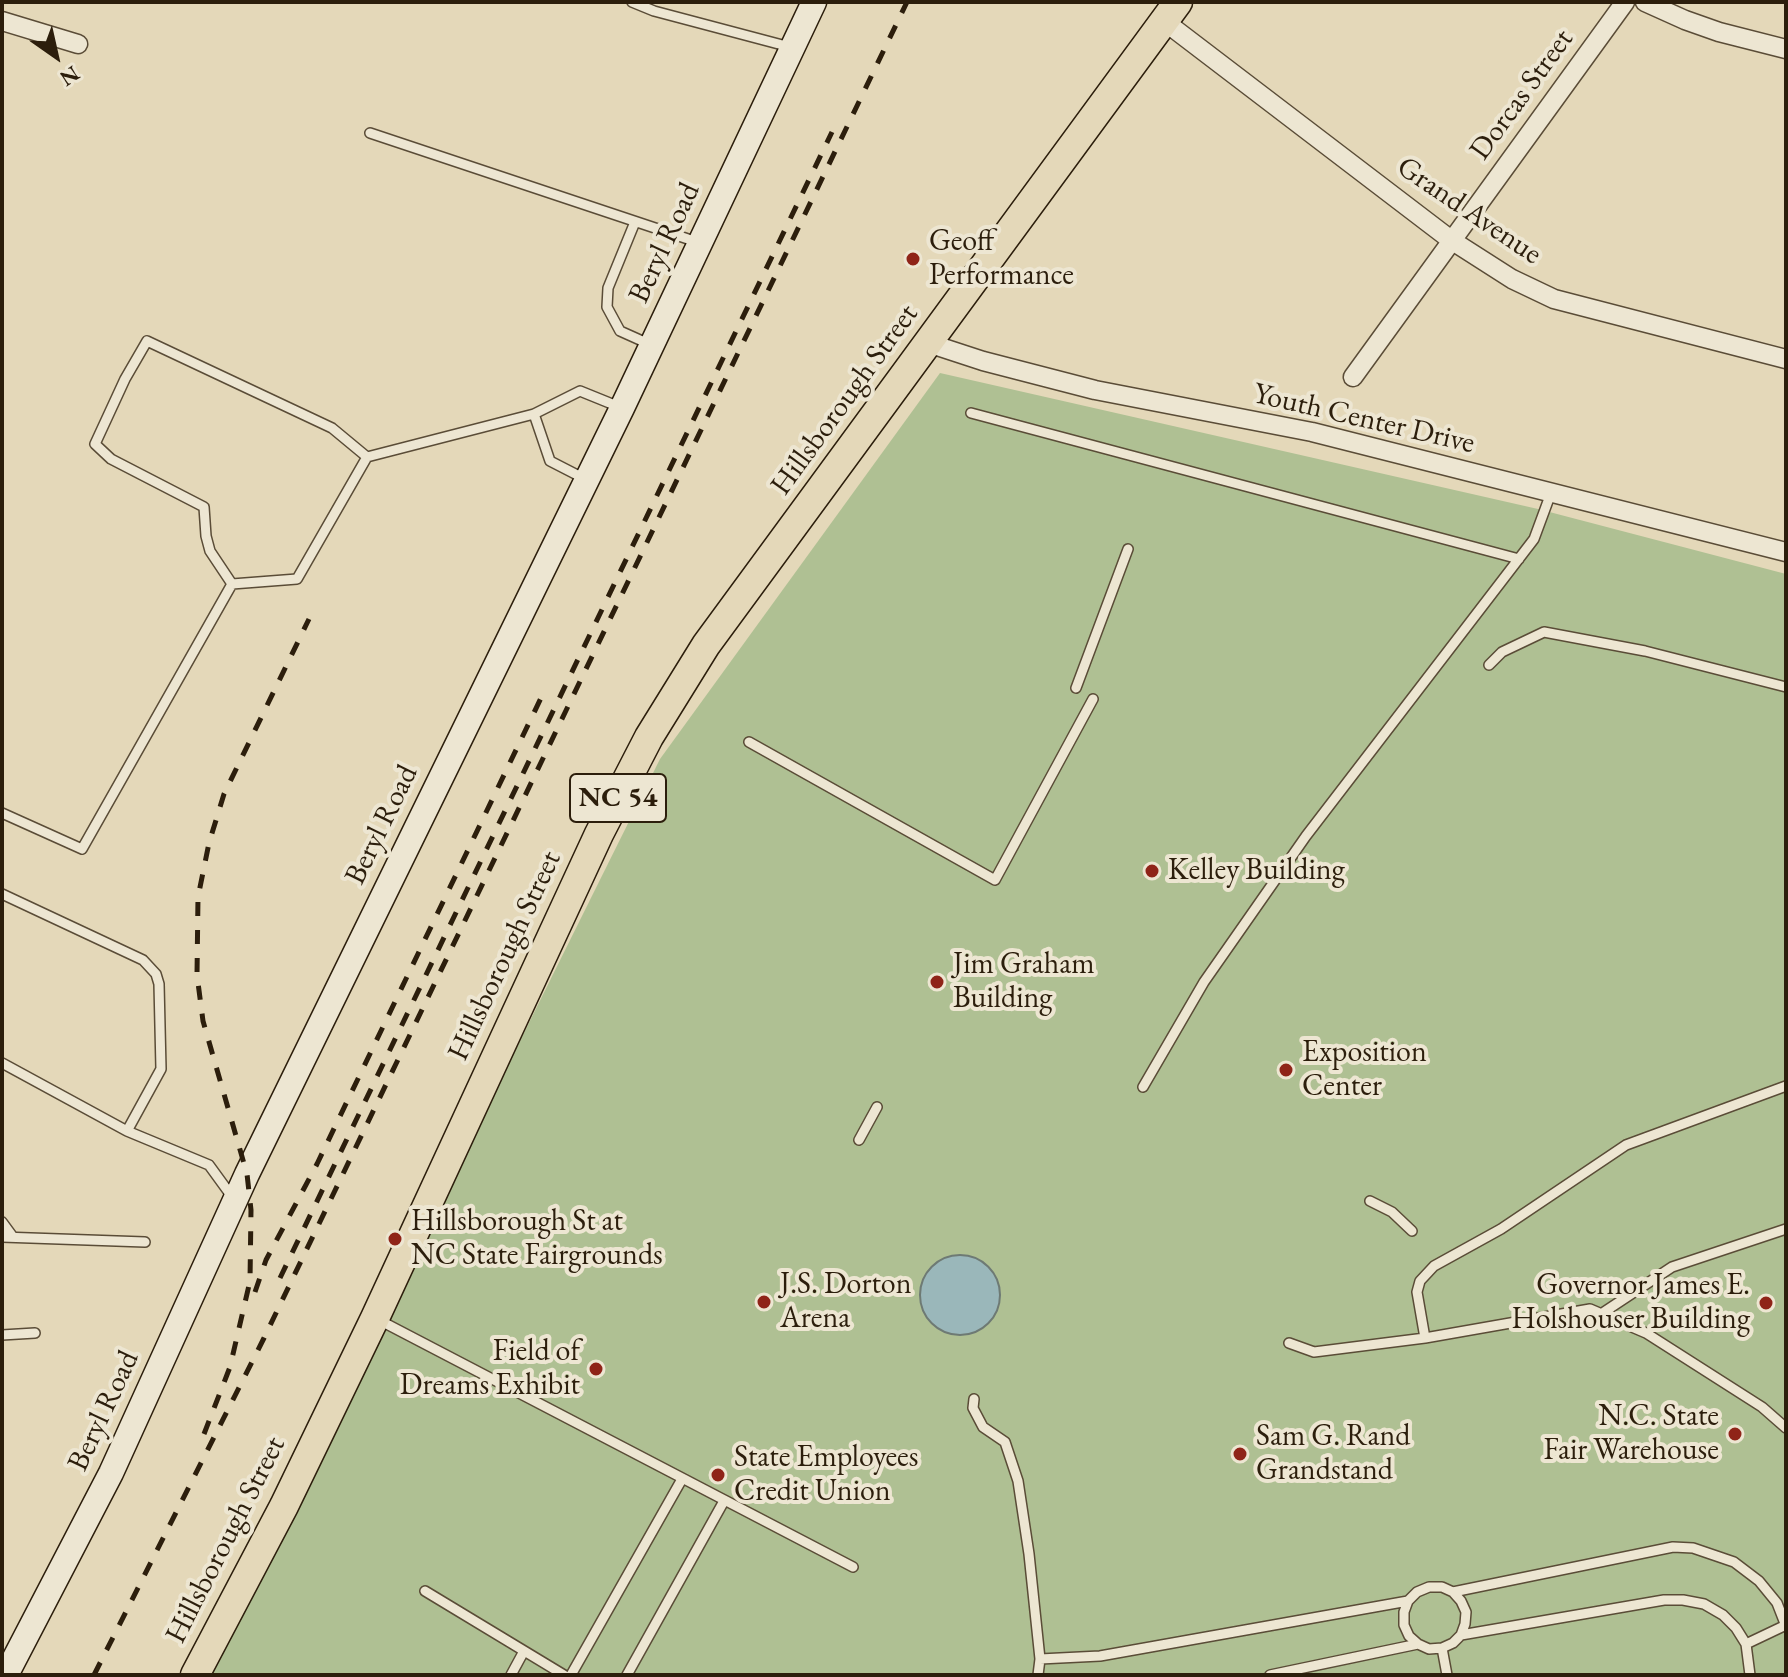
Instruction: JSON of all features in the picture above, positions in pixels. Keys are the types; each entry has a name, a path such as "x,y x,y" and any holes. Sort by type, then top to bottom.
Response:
{"main road":[{"name":"Hillsborough Street","path":"195,1675 284,1506 375,1318 599,834 649,737 706,645 1171,12"}],"street":[{"name":"Beryl Road","path":"6,1675 111,1473 236,1201 622,408 814,2"},
{"name":"Dorcas Street","path":"1353,377 1625,2"},
{"path":"1645,2 1719,32 1786,49"},
{"name":"Grand Avenue","path":"1171,12 1451,240 1512,279 1554,299 1786,359"},
{"path":"2,21 78,44"},
{"name":"Youth Center Drive","path":"928,343 983,361 1095,390 1312,432 1786,552"}],"lane":[{"path":"632,2 654,11 793,47"},
{"path":"370,133 700,243"},
{"path":"635,222 608,288 607,307 620,331 652,345"},
{"path":"232,584 210,551 204,507 111,459 95,444 125,379 147,341 332,428 367,457"},
{"path":"232,584 297,579 367,457 534,414 580,391 622,408"},
{"path":"971,413 1519,559"},
{"path":"534,414 550,461 587,480"},
{"path":"1143,1087 1204,982 1298,848 1534,539 1551,493"},
{"path":"1076,688 1128,549"},
{"path":"2,813 82,849 232,584"},
{"path":"1489,665 1502,652 1544,632 1645,651 1786,687"},
{"path":"749,742 995,880 1093,699"},
{"path":"2,894 143,960 156,974 159,984 161,1069 127,1131"},
{"path":"2,1063 127,1131 209,1165 236,1201"},
{"path":"1425,1338 1417,1292 1420,1281 1434,1266 1501,1229 1626,1145 1786,1086"},
{"path":"859,1140 877,1107"},
{"path":"1370,1201 1392,1212 1400,1223 1412,1231"},
{"path":"2,1222 7,1237 145,1242"},
{"path":"1601,1314 1672,1267 1786,1229"},
{"path":"1289,1343 1314,1352 1425,1338 1590,1309 1646,1333 1762,1407 1786,1428"},
{"path":"375,1318 853,1567"},
{"path":"2,1335 35,1333"},
{"path":"974,1399 973,1408 983,1427 1005,1442 1021,1493 1040,1659 1038,1675"},
{"path":"571,1675 682,1479"},
{"path":"627,1675 724,1501"},
{"path":"1453,1592 1673,1547 1693,1548 1734,1562 1759,1581 1777,1603 1786,1625 1746,1644"},
{"path":"1429,1587 1442,1587 1453,1592 1466,1612 1461,1635 1442,1648 1429,1649 1418,1644 1409,1636 1404,1625 1408,1601 1417,1592 1429,1587"},
{"path":"425,1591 564,1675"},
{"path":"1461,1635 1664,1600 1683,1600 1704,1604 1723,1615 1746,1644 1750,1675"},
{"path":"1040,1659 1100,1656 1408,1601"},
{"path":"1270,1675 1418,1644"},
{"path":"1442,1648 1447,1675"},
{"path":"511,1675 524,1651"}],"green space":[{"path":"940,373 1538,509 1786,574 1786,1675 205,1675 660,759"}],"water":[{"path":"960,1255 975,1258 988,1267 997,1280 1000,1295 997,1310 988,1323 975,1332 960,1335 945,1332 932,1323 923,1310 920,1295 923,1280 932,1267 945,1258"}],"railway":[{"path":"94,1675 264,1338 907,2"},
{"path":"280,1278 832,132"},
{"path":"204,1434 230,1367 250,1281 251,1210 247,1174 203,1021 197,975 198,897 209,843 224,794 309,619"},
{"path":"255,1292 266,1260 317,1164 541,698"}],"place":[{"name":"Geoff Performance","path":"913,259"},
{"name":"Kelley Building","path":"1152,871"},
{"name":"Jim Graham Building","path":"937,982"},
{"name":"Exposition Center","path":"1286,1070"},
{"name":"Hillsborough St at NC State Fairgrounds","path":"395,1239"},
{"name":"J.S. Dorton Arena","path":"764,1302"},
{"name":"Governor James E. Holshouser Building","path":"1766,1303"},
{"name":"Field of Dreams Exhibit","path":"596,1369"},
{"name":"N.C. State Fair Warehouse","path":"1735,1434"},
{"name":"Sam G. Rand Grandstand","path":"1240,1454"},
{"name":"State Employees Credit Union","path":"718,1475"}]}
